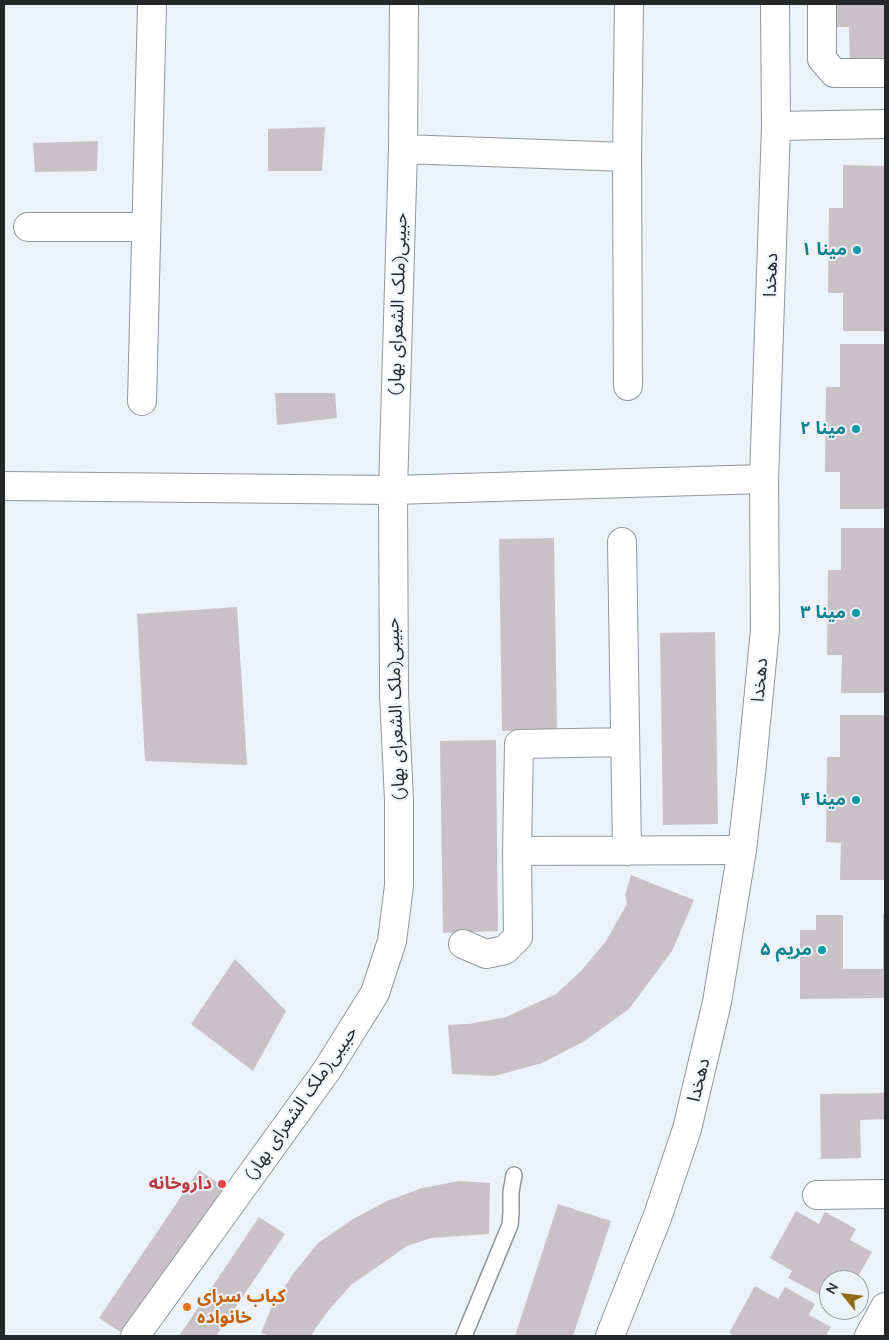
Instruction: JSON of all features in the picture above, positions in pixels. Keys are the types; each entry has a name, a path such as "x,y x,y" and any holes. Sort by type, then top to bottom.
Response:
{"street":[{"path":"142,401 152,4"},
{"name":"حبیبی(ملک الشعرای بهار)","path":"136,1336 326,1070 375,993 392,941 399,876 400,800 394,694 393,490 403,149 404,4"},
{"path":"628,386 627,157 629,4"},
{"name":"دهخدا","path":"610,1336 657,1218 687,1129 717,1002 742,850 765,630 764,479 776,126 775,4"},
{"path":"822,4 822,59 834,73 885,73"},
{"path":"776,126 885,124"},
{"path":"403,149 627,157"},
{"path":"28,227 146,227"},
{"path":"4,486 393,490 764,479"},
{"path":"622,542 627,851"},
{"path":"463,944 486,954 505,950 518,937 517,851 520,744 625,742"},
{"path":"517,851 742,850"},
{"path":"817,1195 885,1194"},
{"path":"869,1336 885,1307"}],"lane":[{"path":"464,1336 510,1225 511,1192 514,1175"}],"building":[{"path":"831,4 885,4 885,64 850,63 849,27 831,27"},
{"path":"325,127 322,171 268,171 268,129"},
{"path":"98,141 97,171 35,172 33,143"},
{"name":"مینا ۱","path":"843,165 885,166 885,331 843,331 843,293 828,293 829,208 843,208"},
{"name":"مینا ۲","path":"840,344 885,344 885,509 840,509 840,472 825,472 826,387 840,387"},
{"path":"275,393 335,393 337,418 277,425"},
{"name":"مینا ۳","path":"841,528 885,528 885,693 841,693 842,655 827,655 828,570 841,570"},
{"path":"554,538 557,730 502,731 499,539"},
{"path":"237,607 247,765 145,761 137,614"},
{"path":"715,632 718,824 663,825 660,633"},
{"name":"مینا ۴","path":"840,715 885,715 885,880 840,880 841,843 826,842 827,757 840,757"},
{"path":"496,740 498,931 443,933 440,741"},
{"path":"631,875 694,900 672,951 629,1009 583,1042 542,1063 495,1076 452,1074 448,1025 469,1024 506,1017 556,994 581,971 606,941 627,904 625,895"},
{"name":"مریم ۵","path":"883,914 885,914 885,998 800,999 800,930 816,930 816,915 843,915 843,969 883,969"},
{"path":"235,959 286,1011 253,1071 191,1024"},
{"path":"885,1093 885,1119 860,1120 861,1158 821,1159 820,1094"},
{"path":"199,1170 224,1187 125,1335 99,1318"},
{"path":"459,1181 490,1183 489,1234 431,1238 407,1246 351,1285 328,1311 312,1336 271,1336 261,1333 272,1306 293,1274 318,1243 353,1219 387,1201 422,1188"},
{"path":"558,1204 611,1221 573,1336 515,1336"},
{"path":"796,1211 819,1224 825,1212 856,1229 850,1240 872,1252 862,1270 819,1270 819,1294 788,1278 792,1271 770,1258"},
{"path":"259,1217 285,1234 216,1336 179,1336"},
{"path":"755,1286 778,1299 785,1287 815,1304 809,1315 831,1327 826,1336 734,1336 729,1333"}],"place":[{"name":"مینا ۱","path":"857,250"},
{"name":"مینا ۲","path":"856,429"},
{"name":"مینا ۳","path":"856,613"},
{"name":"مینا ۴","path":"856,800"},
{"name":"مریم ۵","path":"822,950"},
{"name":"داروخانه","path":"222,1184"},
{"name":"کباب سرای خانواده","path":"187,1307"}]}
